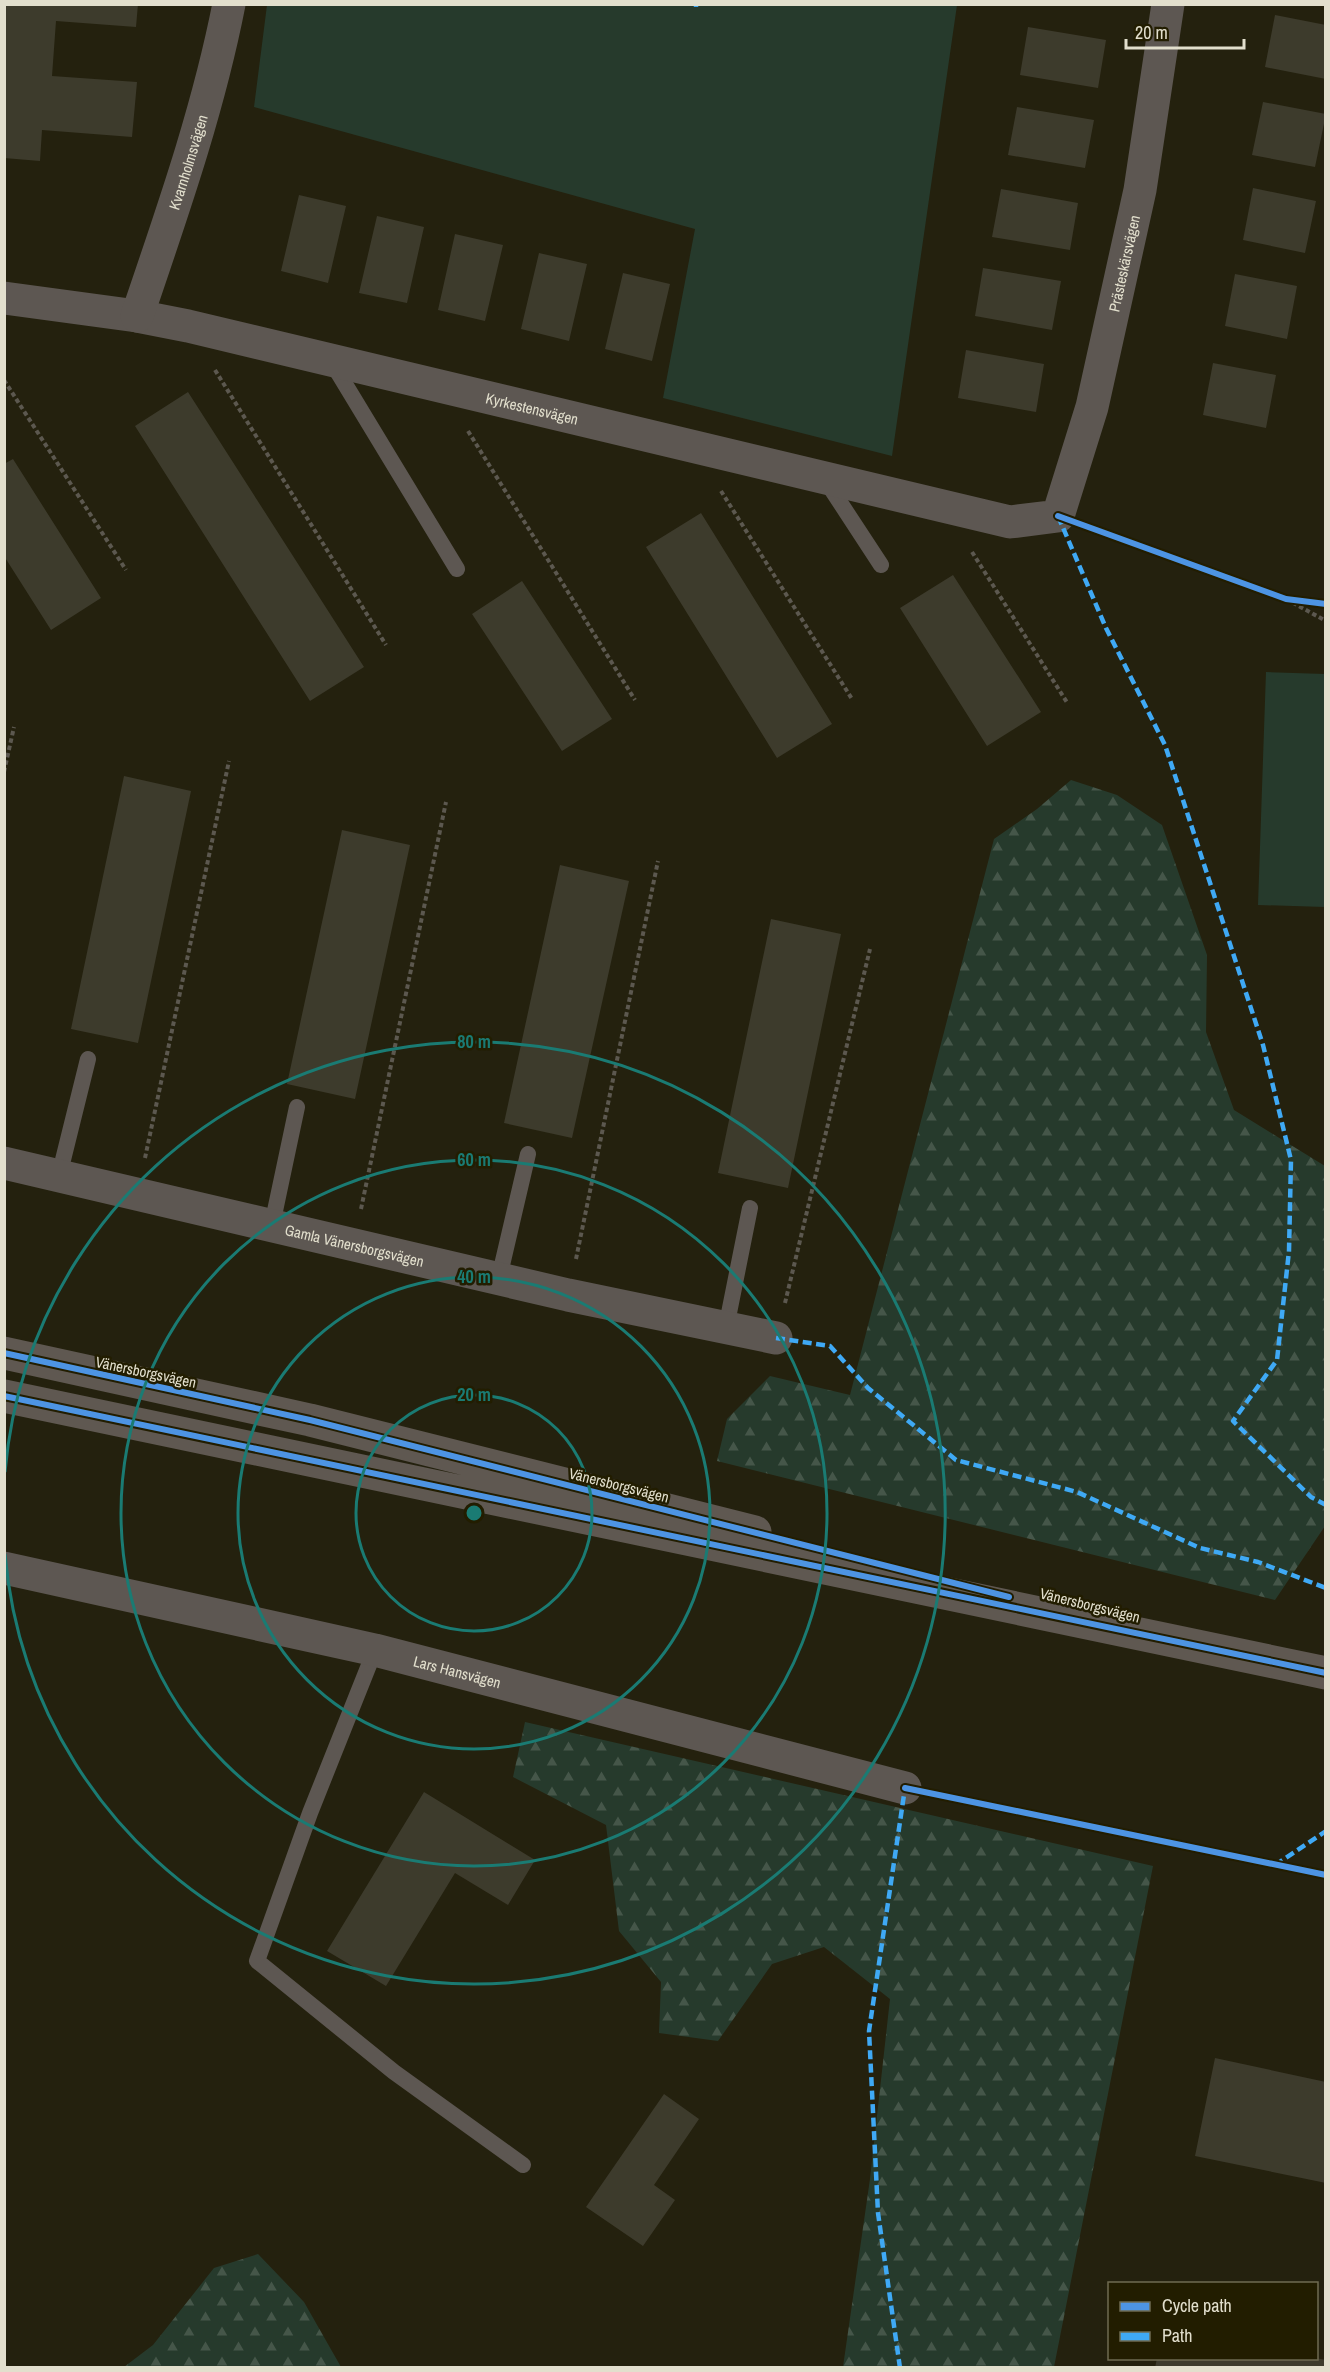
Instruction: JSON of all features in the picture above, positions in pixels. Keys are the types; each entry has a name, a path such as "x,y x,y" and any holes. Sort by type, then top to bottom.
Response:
{"main road":[{"name":"Vänersborgsvägen","path":"4,1353 321,1423 1225,1651"},
{"name":"Vänersborgsvägen","path":"4,1396 304,1461 1326,1673"}],"street":[{"name":"Kvarnholmsvägen","path":"136,316 185,174 219,57 229,4"},
{"name":"Prästeskärsvägen","path":"1058,516 1092,407 1140,190 1168,4"},
{"name":"Kyrkestensvägen","path":"4,297 188,326 1010,522 1058,516"},
{"name":"Gamla Vänersborgsvägen","path":"4,1163 568,1295 776,1338"},
{"name":"Lars Hansvägen","path":"4,1568 375,1650 905,1788"}],"lane":[{"path":"330,360 457,569"},
{"path":"824,477 881,566"},
{"path":"59,1176 88,1059"},
{"path":"272,1226 297,1107"},
{"path":"499,1278 528,1154"},
{"path":"726,1328 750,1208"},
{"path":"375,1650 310,1813 257,1961 394,2072 523,2165"}],"path":[{"path":"188,326 386,645"},
{"path":"4,380 126,570"},
{"path":"440,387 635,700"},
{"path":"693,447 852,699"},
{"path":"944,506 1068,704"},
{"path":"1286,599 1326,621"},
{"path":"4,772 15,727"},
{"path":"137,1194 229,762"},
{"path":"353,1245 446,802"},
{"path":"568,1295 658,861"},
{"path":"776,1338 870,949"}],"green space":[{"path":"267,5 957,5 892,456 663,398 695,229 254,107"},
{"path":"1266,672 1325,674 1325,907 1258,905"},
{"path":"1071,780 1117,795 1162,825 1207,955 1206,1032 1234,1110 1325,1166 1325,1526 1275,1600 717,1461 727,1419 770,1376 850,1395 994,839 1037,809"},
{"path":"525,1722 1153,1866 1054,2367 843,2367 870,2179 890,1999 824,1947 772,1964 718,2041 659,2033 661,1982 619,1931 606,1825 513,1777"},
{"path":"258,2254 304,2302 341,2367 124,2367 153,2345 214,2268"}],"building":[{"path":"4,4 138,4 136,27 56,21 52,76 137,82 132,137 42,130 40,161 4,158"},
{"path":"1275,15 1326,25 1326,79 1265,67"},
{"path":"1028,27 1106,40 1098,88 1020,75"},
{"path":"1263,102 1326,114 1315,167 1252,155"},
{"path":"1017,107 1094,120 1085,168 1008,155"},
{"path":"1253,188 1316,201 1305,253 1243,240"},
{"path":"1001,189 1078,203 1070,250 992,237"},
{"path":"299,195 346,206 328,283 281,271"},
{"path":"377,216 424,227 407,303 359,293"},
{"path":"455,234 503,245 485,321 438,310"},
{"path":"539,253 587,264 569,341 521,329"},
{"path":"983,268 1061,281 1052,330 975,316"},
{"path":"623,273 670,284 652,361 605,349"},
{"path":"1235,274 1297,286 1287,339 1225,326"},
{"path":"966,350 1044,364 1036,412 958,398"},
{"path":"1213,363 1276,375 1266,428 1203,415"},
{"path":"188,392 364,667 310,701 135,426"},
{"path":"13,459 101,598 51,630 4,556 4,464"},
{"path":"701,513 832,724 777,758 646,547"},
{"path":"953,575 1041,712 987,746 900,608"},
{"path":"522,581 612,719 562,751 472,614"},
{"path":"124,776 191,791 138,1043 71,1029"},
{"path":"342,830 410,845 355,1099 287,1084"},
{"path":"560,865 629,881 572,1138 504,1123"},
{"path":"771,919 841,934 788,1188 718,1173"},
{"path":"424,1792 535,1860 508,1905 455,1873 386,1986 327,1951"},
{"path":"1215,2058 1326,2082 1326,2183 1195,2156"},
{"path":"664,2094 699,2119 654,2185 675,2200 643,2246 586,2207"},
{"path":"1157,2360 1326,2360 1326,2368 1155,2368"}],"marked path":[{"path":"1058,516 1106,628 1165,745 1263,1045 1291,1160 1289,1251 1277,1360 1233,1421 1311,1497 1326,1505"},
{"path":"776,1338 830,1346 868,1388 956,1460 1077,1492 1200,1548 1258,1562 1326,1588"},
{"path":"900,2368 878,2213 869,2031 905,1788 909,1789"},
{"path":"1275,1865 1326,1831"}],"cycle path":[{"path":"1058,516 1286,599 1326,604"},
{"path":"4,1353 310,1420 1009,1597"},
{"path":"4,1396 1326,1673"},
{"path":"905,1788 1326,1875"}]}
